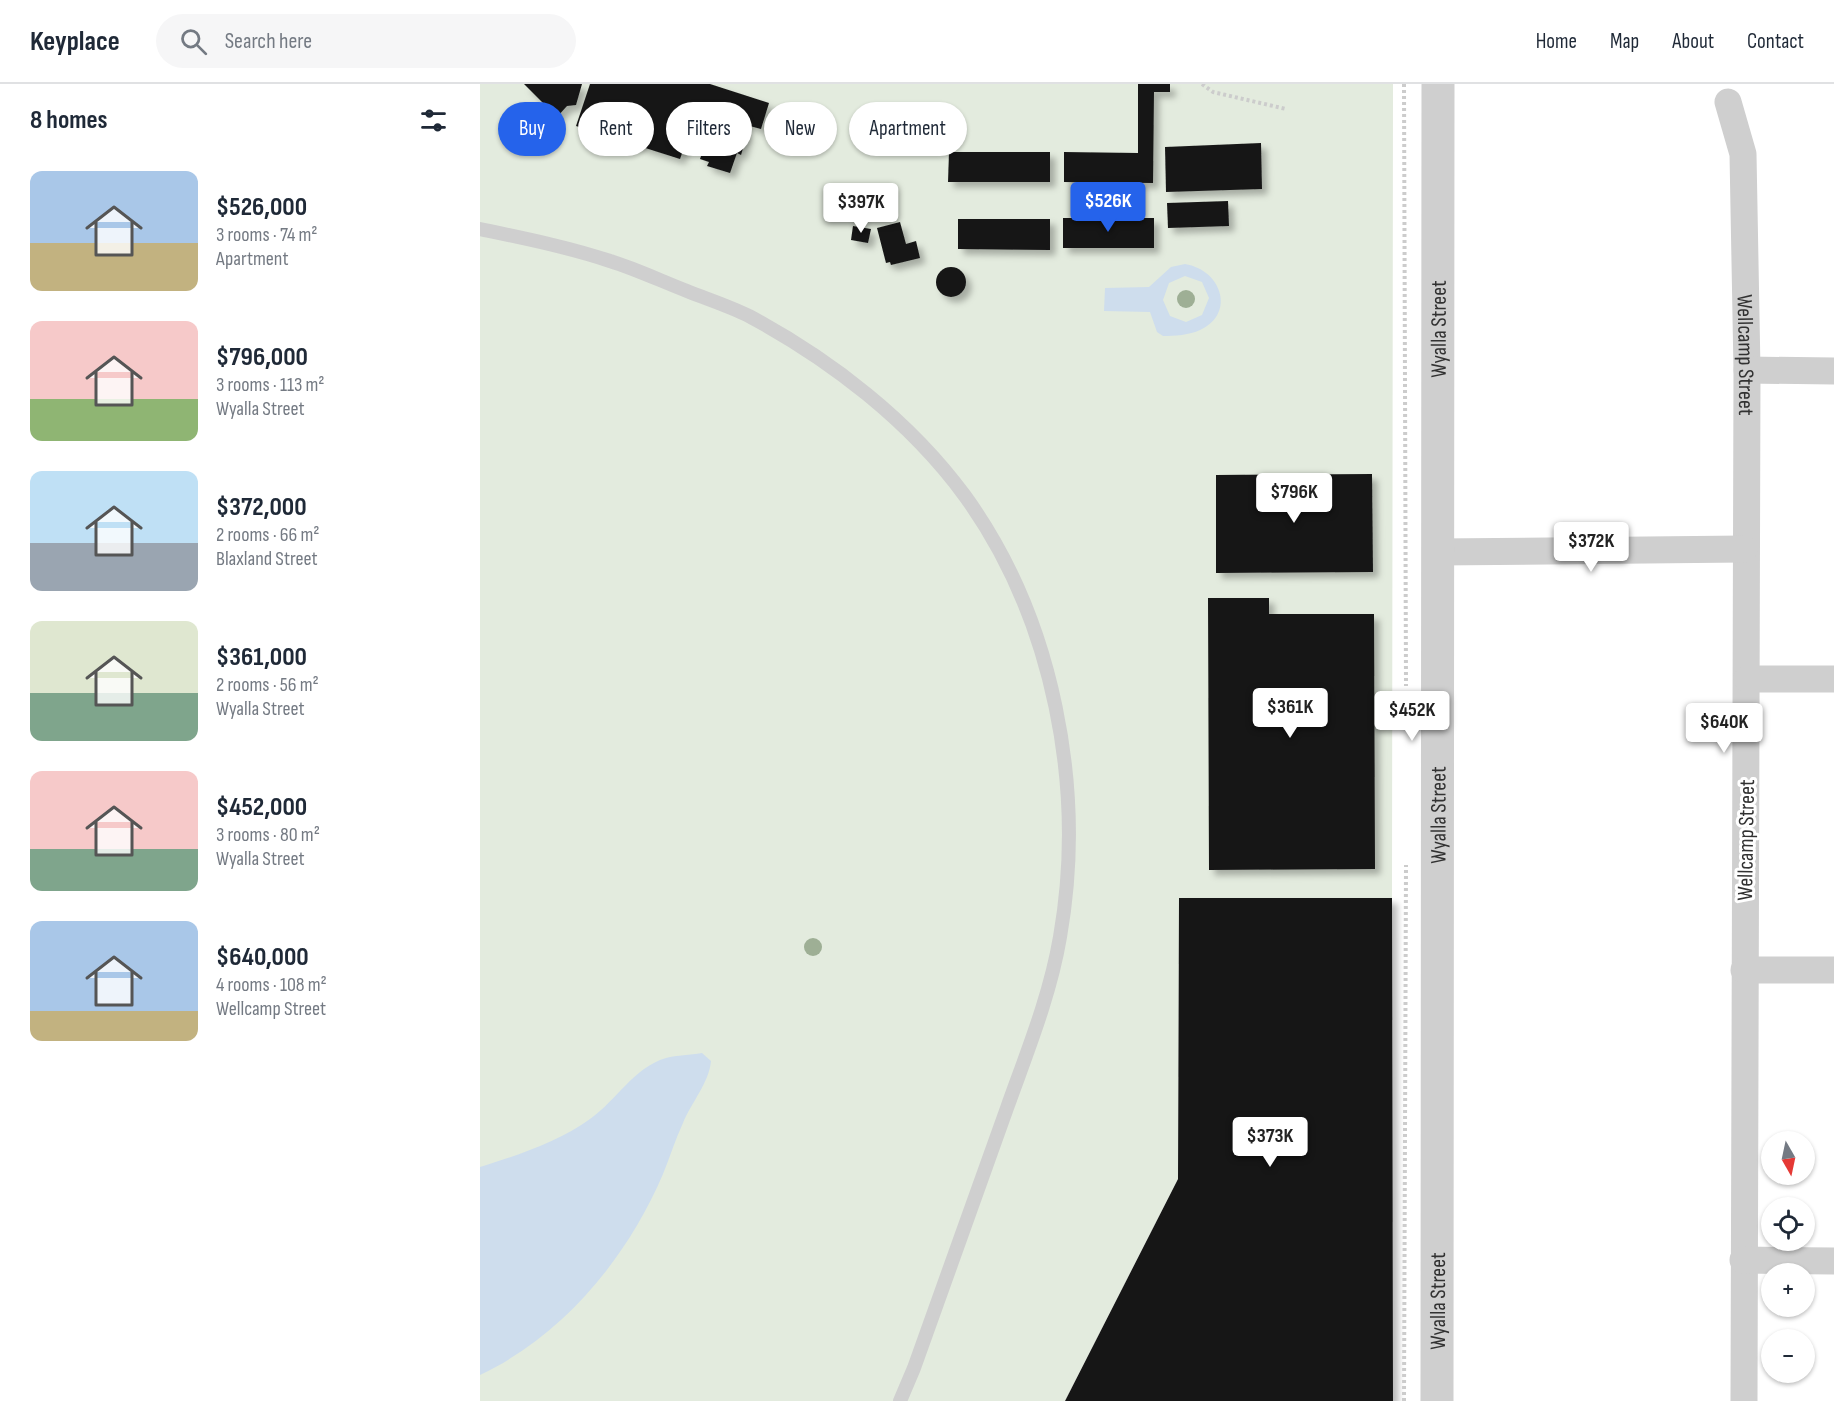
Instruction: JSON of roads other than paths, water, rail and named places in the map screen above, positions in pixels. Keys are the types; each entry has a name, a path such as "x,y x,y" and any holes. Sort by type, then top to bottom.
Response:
{"street":[{"name":"Wyalla Street","path":"1437,1401 1438,84"},
{"name":"Wellcamp Street","path":"1728,102 1743,154 1747,370 1744,549 1747,679 1744,1401"},
{"path":"1747,370 1834,371"},
{"path":"1437,552 1744,549"},
{"path":"1747,679 1834,679"},
{"path":"1744,970 1834,970"},
{"path":"1743,1260 1834,1261"}],"lane":[{"path":"480,229 611,261 745,314 825,363 897,422 965,497 1010,576 1033,631 1055,709 1066,778 1067,871 1060,940 1043,1005 914,1368 900,1401"}],"water":[{"path":"1185,264 1198,268 1215,283 1220,293 1221,304 1218,314 1211,323 1192,333 1163,336 1157,332 1150,312 1104,311 1105,288 1149,287 1171,267","holes":["1185,276 1202,282 1209,298 1202,315 1186,322 1170,316 1163,300 1169,283"]},
{"path":"702,1053 711,1061 707,1077 686,1115 663,1174 631,1235 590,1291 565,1316 539,1339 480,1375 480,1167 537,1147 578,1127 600,1111 644,1069 654,1063 670,1057"}]}
